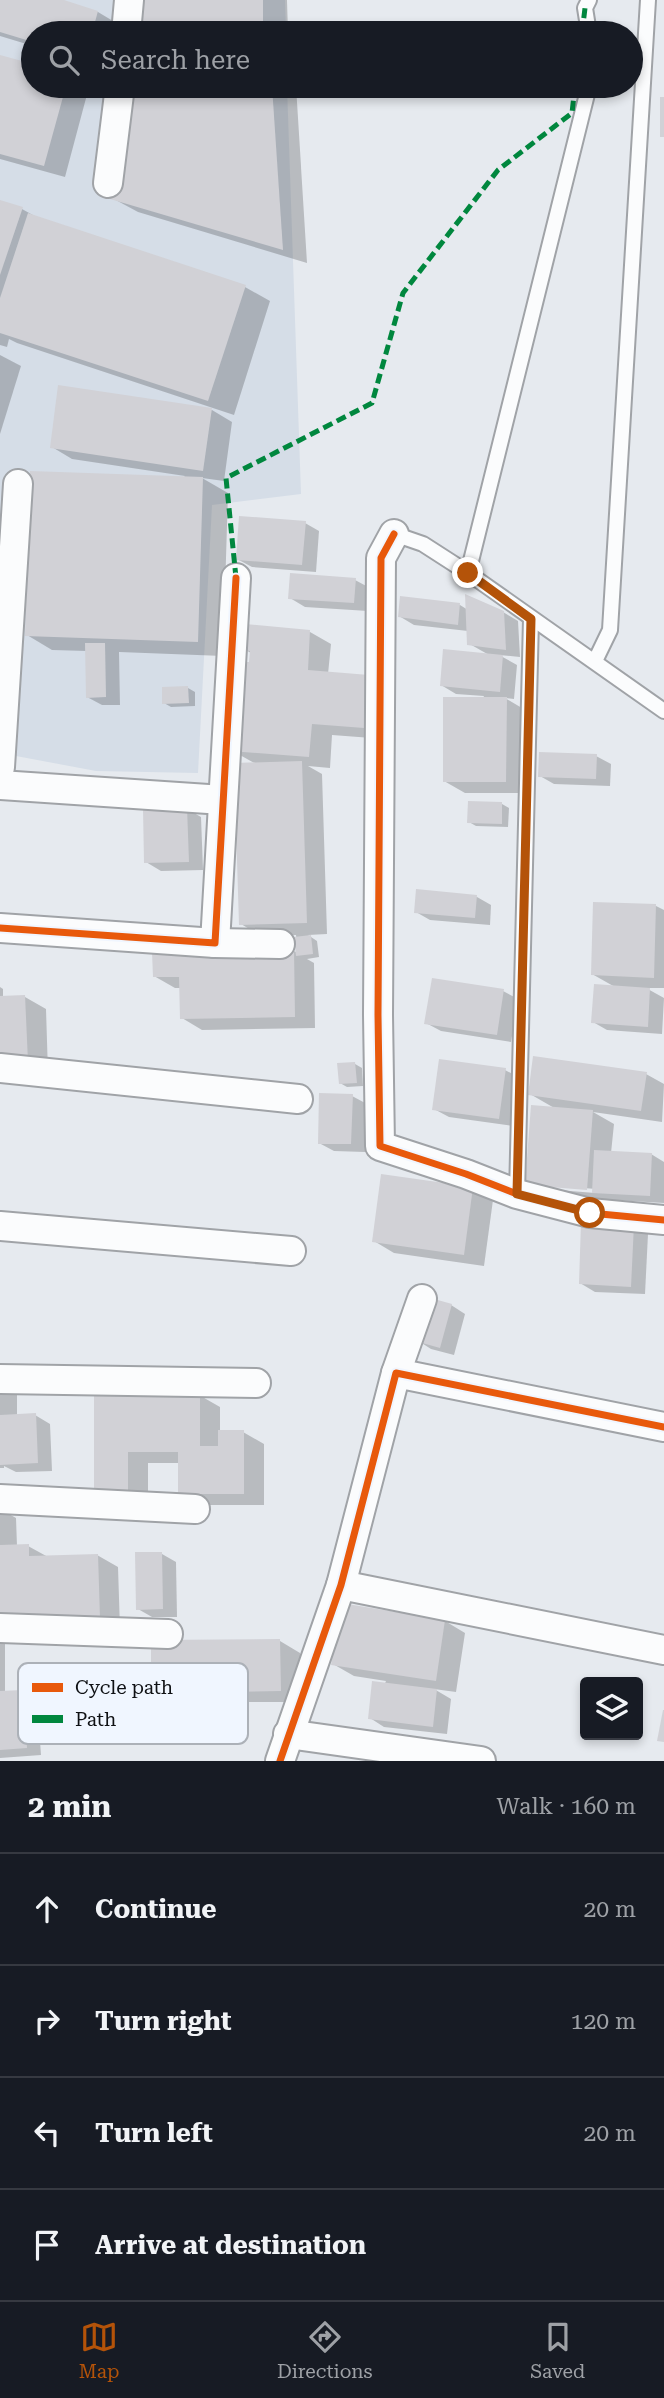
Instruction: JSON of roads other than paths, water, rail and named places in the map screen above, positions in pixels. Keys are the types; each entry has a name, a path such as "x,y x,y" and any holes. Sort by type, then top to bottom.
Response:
{"street":[{"path":"127,21 129,0"},
{"path":"108,183 119,98"},
{"path":"0,767 18,484"},
{"path":"394,534 381,558 378,1014 380,1146 517,1194 590,1213 664,1220"},
{"path":"215,943 236,578"},
{"path":"0,785 223,800"},
{"path":"0,928 215,943 280,944"},
{"path":"0,1068 298,1099"},
{"path":"0,1226 291,1251"},
{"path":"280,1761 341,1585 397,1373 422,1299"},
{"path":"397,1373 664,1427"},
{"path":"0,1379 256,1383"},
{"path":"0,1499 195,1508"},
{"path":"341,1585 664,1650"},
{"path":"0,1628 167,1634"},
{"path":"288,1734 481,1761"}],"lane":[{"path":"587,21 585,8 589,0"},
{"path":"643,83 648,0"},
{"path":"468,573 586,98"},
{"path":"595,661 610,630 642,98"},
{"path":"394,534 423,544 468,573 664,711"},
{"path":"517,1194 531,619"}]}
